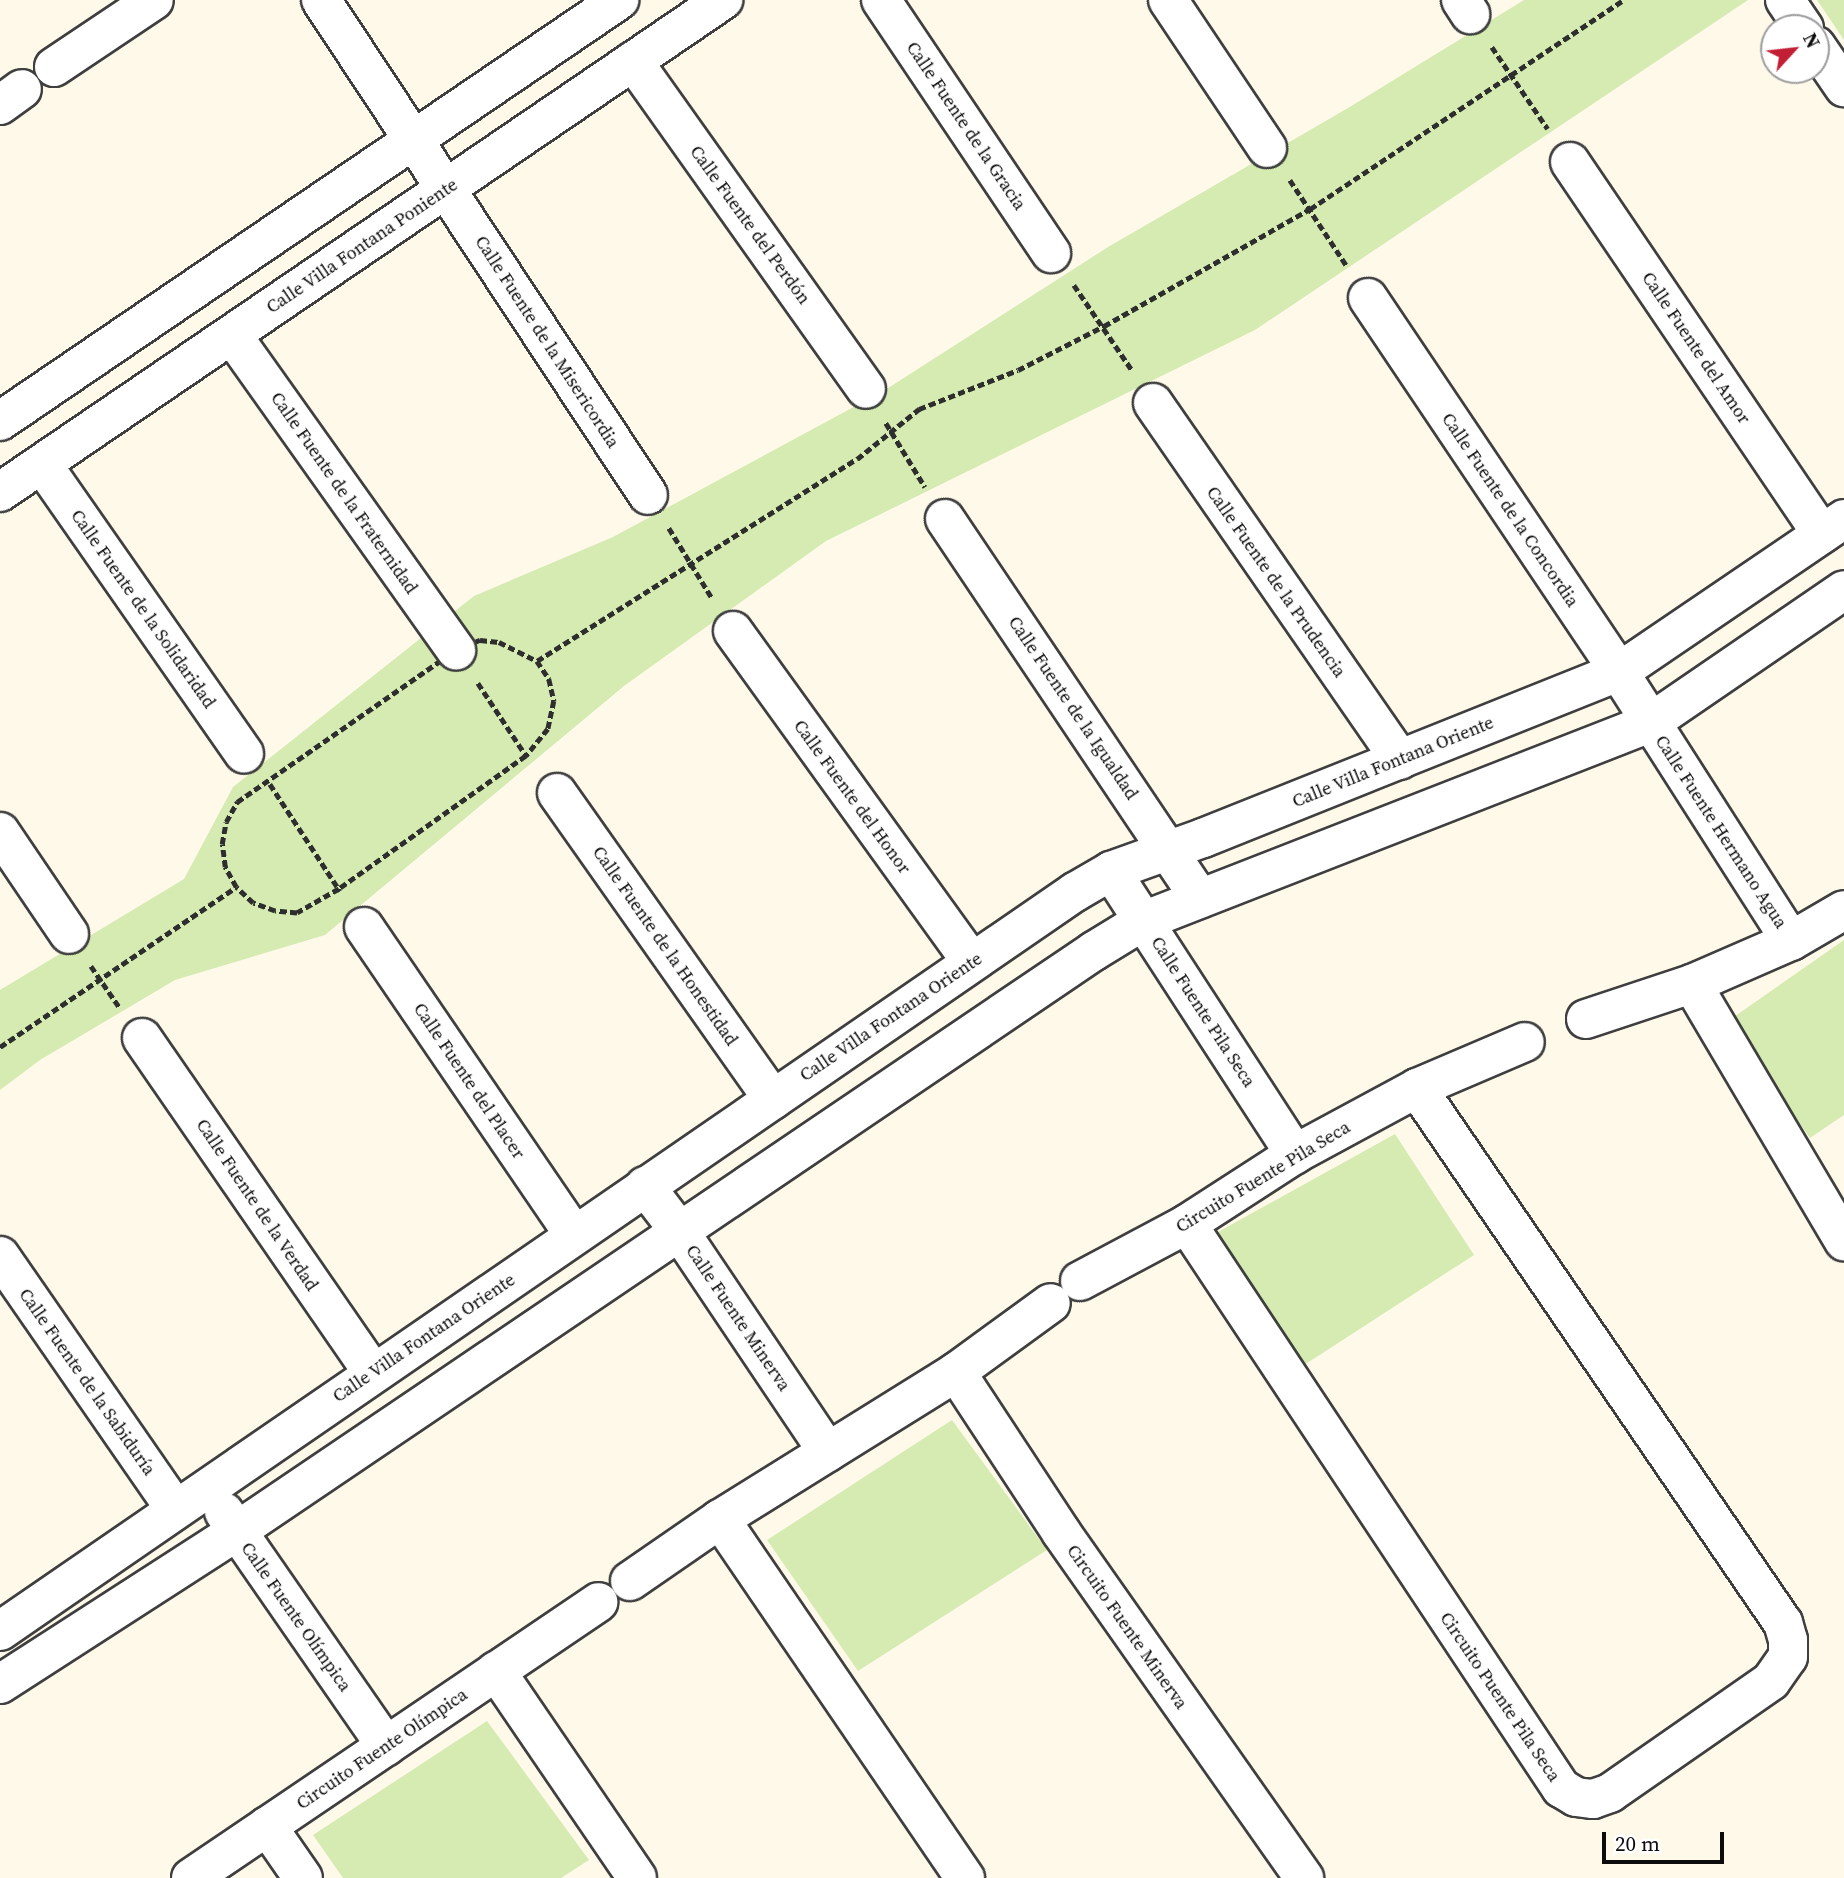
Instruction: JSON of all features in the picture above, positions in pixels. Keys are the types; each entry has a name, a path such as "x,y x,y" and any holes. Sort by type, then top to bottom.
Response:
{"street":[{"name":"Calle Fuente de la Misericordia","path":"321,0 648,495"},
{"path":"0,421 619,0"},
{"name":"Calle Villa Fontana Poniente","path":"0,492 723,0"},
{"name":"Calle Fuente de la Gracia","path":"881,0 1051,253"},
{"path":"1168,0 1267,148"},
{"path":"54,67 140,4"},
{"name":"Calle Fuente del Perdón","path":"633,61 866,388"},
{"path":"1830,66 1844,87"},
{"name":"Calle Fuente del Amor","path":"1570,162 1833,526"},
{"name":"Calle Fuente de la Concordia","path":"1368,298 1619,672 1650,723"},
{"name":"Calle Fuente de la Fraternidad","path":"232,335 460,655"},
{"name":"Calle Fuente de la Prudencia","path":"1153,403 1400,760"},
{"name":"Calle Fuente de la Solidaridad","path":"42,464 255,767"},
{"name":"Calle Fuente de la Igualdad","path":"945,519 1200,898"},
{"name":"Calle Villa Fontana Oriente","path":"0,1631 972,962 1111,871 1619,672 1833,526"},
{"path":"0,1684 237,1531 1094,951 1143,921 1650,723 1844,590"},
{"name":"Calle Fuente del Honor","path":"733,631 972,962"},
{"name":"Calle Fuente Hermano Agua","path":"1650,723 1791,941"},
{"name":"Calle Fuente de la Honestidad","path":"557,793 773,1099"},
{"path":"0,832 69,934"},
{"name":"Calle Fuente Pila Seca","path":"1111,871 1295,1154"},
{"path":"1586,1019 1692,984 1791,941 1844,910"},
{"name":"Calle Fuente del Placer","path":"363,927 575,1235"},
{"path":"1692,984 1844,1241"},
{"name":"Calle Fuente de la Verdad","path":"142,1038 373,1373"},
{"name":"Circuito Fuente Pila Seca","path":"956,1373 1065,1292 1187,1224 1295,1154 1417,1088 1525,1042"},
{"name":"Circuito Puente Pila Seca","path":"1187,1224 1561,1788 1576,1797 1594,1799 1610,1793 1771,1681 1788,1657 1788,1640 1783,1623 1417,1088"},
{"name":"Calle Fuente Minerva","path":"645,1186 680,1231 828,1452"},
{"name":"Calle Fuente de la Sabiduría","path":"0,1256 175,1509"},
{"path":"630,1581 720,1519 956,1373"},
{"name":"Circuito Fuente Minerva","path":"956,1373 1061,1532 1304,1878"},
{"name":"Calle Fuente Olímpica","path":"206,1487 386,1746"},
{"path":"720,1519 965,1878"},
{"name":"Circuito Fuente Olímpica","path":"191,1878 598,1602"},
{"path":"496,1671 637,1878"},
{"path":"267,1826 303,1878"}],"path":[{"path":"537,661 857,460 919,409 1018,370 1104,326 1310,209 1622,0"},
{"path":"1466,7 1570,162"},
{"path":"1267,148 1368,298"},
{"path":"1051,253 1104,326 1153,403"},
{"path":"866,388 945,519"},
{"path":"648,495 733,631"},
{"path":"480,640 499,642 537,661 549,679 554,701 548,729 526,756 339,889 298,913 275,911 253,903 236,887 225,867 222,844 226,822 255,767 460,655 480,640"},
{"path":"477,682 526,756 557,793"},
{"path":"255,767 363,927"},
{"path":"0,1047 236,887"},
{"path":"69,934 142,1038"}],"green space":[{"path":"1524,0 1748,0 1255,330 826,541 624,686 325,935 175,980 40,1060 0,1090 0,990 184,879 233,787 474,596 613,537 885,390 1108,247 1348,108"},
{"path":"1817,0 1844,0 1844,40 1830,19 1830,14 1826,14"},
{"path":"1844,940 1844,1115 1810,1138 1728,1021"},
{"path":"1395,1134 1474,1255 1301,1367 1218,1232"},
{"path":"952,1420 1047,1550 858,1671 767,1540"},
{"path":"487,1721 589,1860 561,1878 343,1878 313,1835"}]}
